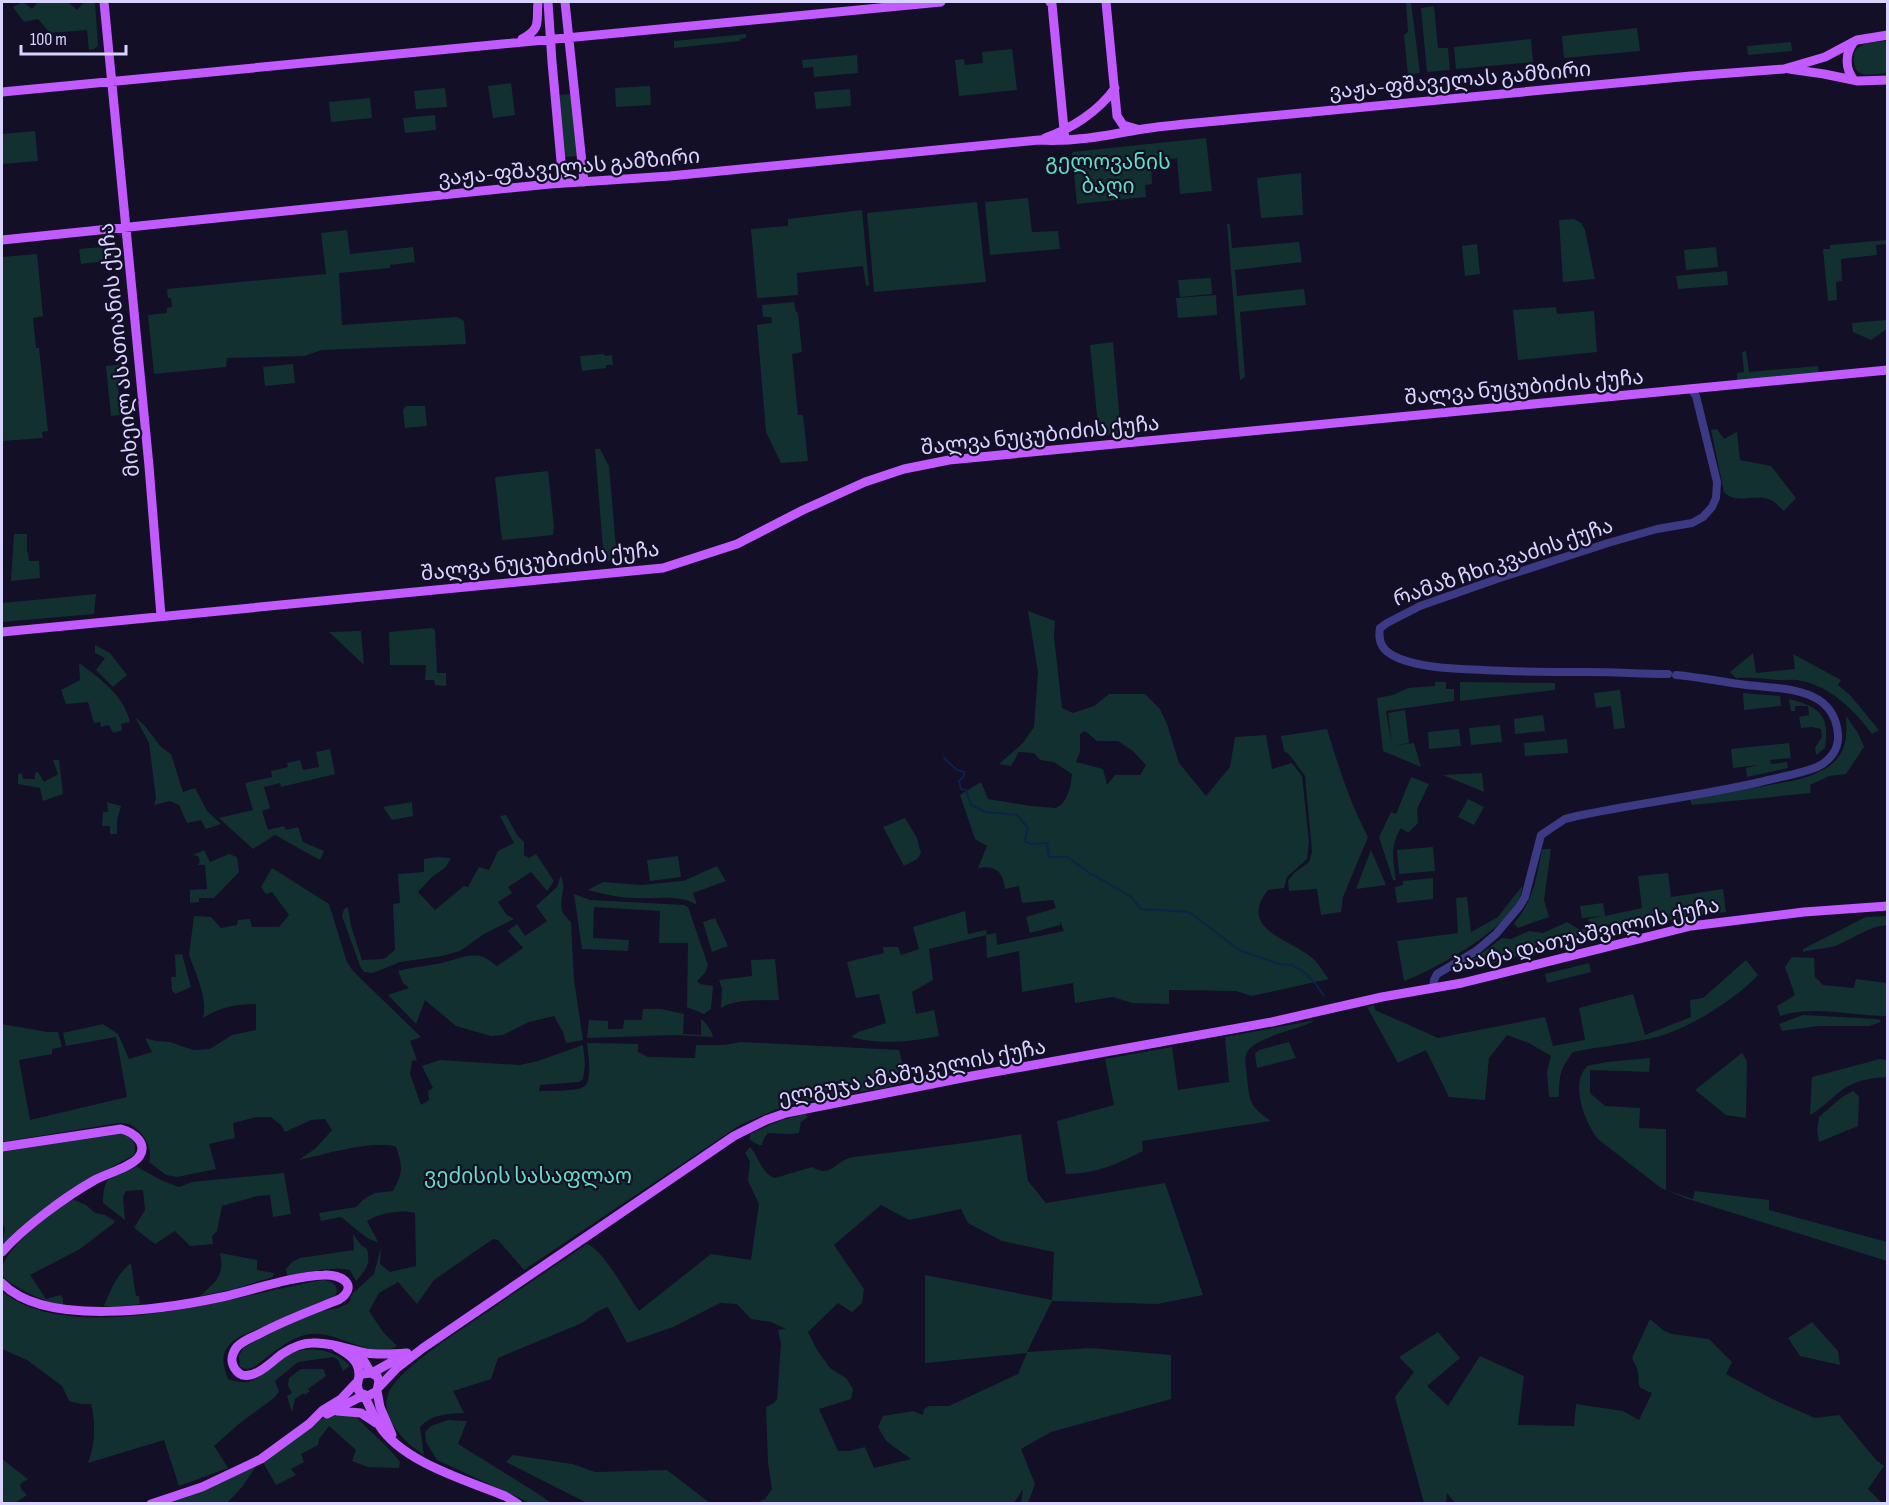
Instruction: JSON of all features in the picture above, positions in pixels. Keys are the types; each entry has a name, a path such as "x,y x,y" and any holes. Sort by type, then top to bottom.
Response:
{"main road":[{"name":"მიხეილ ასათიანის ქუჩა","path":"104,2 149,466 161,616"},
{"path":"517,42 534,32 538,2"},
{"path":"548,2 563,183"},
{"path":"565,2 584,182"},
{"path":"2,92 941,2"},
{"path":"1050,2 1061,78 1065,140"},
{"path":"1106,6 1117,116 1123,125 1139,129"},
{"name":"ვაჟა-ფშაველას გამზირი","path":"1784,69 1825,57 1863,38 1887,35"},
{"path":"1854,80 1849,72 1847,57 1848,50 1855,41"},
{"name":"ვაჟა-ფშაველას გამზირი","path":"2,240 563,183 670,176 1039,140 1106,137 1139,129 1672,78 1784,69 1854,80 1887,80"},
{"path":"554,87 559,89 573,85"},
{"path":"1039,140 1065,130 1097,107 1115,88"},
{"name":"შალვა ნუცუბიძის ქუჩა","path":"2,632 663,568 737,544 854,487 894,472 932,462 1887,370"},
{"name":"პაატა დათუაშვილის ქუჩა","path":"1434,987 1501,974 1691,926 1804,912 1887,906"},
{"name":"ელგუჯა ამაშუკელის ქუჩა","path":"411,1354 734,1136 766,1120 786,1113 962,1078 1198,1037 1434,987"},
{"path":"2,1147 121,1129 129,1131 138,1138 142,1145 137,1159 94,1180 71,1195 18,1236 2,1252"},
{"path":"2,1283 14,1293 45,1307 119,1310 170,1306 308,1277 333,1275 347,1282 346,1295 243,1342 237,1346 231,1360 233,1366 242,1375 250,1375 297,1346 315,1342 348,1347 368,1353 411,1354"},
{"path":"334,1346 350,1356 357,1367 358,1391 364,1395 396,1442 414,1458 518,1503"},
{"path":"334,1346 359,1356 371,1373 378,1378 381,1422"},
{"path":"151,1503 202,1487 261,1459 332,1407 362,1374 371,1373 411,1354"},
{"path":"332,1407 364,1395 372,1395 411,1354"},
{"path":"381,1422 384,1390 411,1354"},
{"path":"332,1407 353,1378 354,1371 350,1356"},
{"path":"332,1407 361,1413 381,1422"}],"street":[{"name":"რამაზ ჩხიკვაძის ქუჩა","path":"1434,987 1437,974 1476,951 1496,934 1519,908 1529,886 1541,835 1552,826 1577,816 1677,799 1793,774 1819,766 1835,751 1838,738 1834,717 1825,705 1811,696 1785,690 1672,675 1444,668 1390,654 1378,639 1380,628 1420,606 1608,543 1657,529 1692,523 1703,517 1716,498 1717,482 1696,396 1691,389"}],"green space":[{"path":"23,2 32,9 38,2 68,2 77,10 84,2 95,2 98,46 89,50 87,30 50,33 38,19 24,22 13,7"},
{"path":"1406,2 1411,2 1420,73 1408,75 1404,35 1408,32"},
{"path":"1434,6 1438,48 1448,48 1450,70 1427,72 1421,8"},
{"path":"1637,28 1640,51 1564,58 1562,36"},
{"path":"746,34 746,38 740,41 674,48 674,41"},
{"path":"1531,39 1533,62 1456,69 1454,47"},
{"path":"1887,41 1887,73 1867,75 1858,72 1854,61 1857,48 1866,43"},
{"path":"1791,42 1792,51 1748,55 1747,46"},
{"path":"1012,49 1017,90 959,96 955,60 964,59 965,65 983,63 982,52"},
{"path":"857,55 858,73 814,77 813,67 803,68 802,60"},
{"path":"511,83 515,115 493,118 488,86"},
{"path":"650,86 651,105 616,107 615,88"},
{"path":"445,88 447,107 416,109 414,91"},
{"path":"850,89 851,106 816,109 814,92"},
{"path":"571,94 578,156 565,157 559,95"},
{"path":"370,98 372,118 331,122 329,102"},
{"path":"435,115 436,130 405,133 403,118"},
{"path":"35,131 38,161 2,164 2,134"},
{"name":"გელოვანის ბაღი","path":"1206,138 1212,191 1180,194 1177,158 1156,160 1151,163 1152,184 1145,185 1146,197 1077,204 1072,152"},
{"path":"1301,173 1303,215 1261,218 1257,178"},
{"path":"1028,198 1032,232 1058,231 1060,249 990,255 985,202"},
{"path":"977,202 986,282 874,292 867,213"},
{"path":"862,210 869,285 866,286 863,266 797,273 798,295 757,298 751,229 788,226 788,219"},
{"path":"1574,219 1581,223 1585,230 1595,279 1563,282 1559,220"},
{"path":"1227,223 1230,225 1232,248 1299,242 1302,262 1235,270 1237,296 1304,289 1306,305 1240,312 1245,377 1240,380"},
{"path":"347,230 350,254 413,247 415,262 390,265 390,268 339,273 342,325 457,317 464,321 466,344 321,350 305,356 227,358 226,367 154,374 148,315 167,313 167,308 172,307 167,289 326,274 321,233"},
{"path":"1887,240 1887,244 1876,245 1877,255 1841,259 1842,281 1836,282 1837,300 1828,301 1823,249 1830,249 1830,245"},
{"path":"1477,244 1480,274 1465,276 1462,246"},
{"path":"113,246 115,260 81,264 79,249"},
{"path":"1716,247 1718,267 1686,270 1684,250"},
{"path":"37,254 43,316 33,318 36,348 39,348 48,431 42,432 43,438 2,441 2,257"},
{"path":"1727,271 1728,285 1678,289 1676,276"},
{"path":"1211,278 1212,294 1180,297 1178,280"},
{"path":"1216,295 1217,315 1178,318 1176,298"},
{"path":"794,302 798,313 802,352 792,354 798,415 803,415 808,461 781,463 766,432 757,325 772,323 771,317 763,317 762,305"},
{"path":"1556,307 1557,314 1594,311 1597,352 1518,360 1513,310"},
{"path":"1886,320 1887,329 1871,340 1853,332 1852,323"},
{"path":"1113,342 1121,434 1099,436 1090,345"},
{"path":"1746,351 1749,372 1818,366 1819,374 1737,381 1737,373 1744,372 1742,352"},
{"path":"604,354 605,356 612,355 613,365 582,371 580,356"},
{"path":"125,364 127,385 118,386 120,415 111,416 106,366"},
{"path":"293,364 295,383 265,386 263,367"},
{"path":"406,406 425,406 427,426 405,428 403,410"},
{"path":"1717,429 1724,439 1737,432 1740,460 1771,466 1796,498 1784,511 1770,500 1739,499 1724,492 1711,430"},
{"path":"595,449 600,449 609,466 617,560 604,561"},
{"path":"548,471 553,535 502,540 496,477"},
{"path":"14,534 27,534 29,561 39,561 40,578 11,581"},
{"path":"96,594 94,614 2,622 2,603"},
{"path":"1028,611 1055,621 1054,637 1062,708 1073,713 1094,706 1109,694 1145,694 1160,709 1179,763 1206,796 1230,767 1235,737 1266,735 1272,769 1292,763 1302,776 1309,842 1307,859 1287,877 1284,888 1268,890 1260,903 1259,914 1262,924 1311,957 1329,979 1252,996 1236,991 1169,990 1169,1004 1132,1003 1113,997 1075,1003 1073,983 1022,992 1019,951 987,958 986,935 929,949 933,980 912,992 916,1014 934,1010 939,1036 895,1042 851,1037 858,1032 886,1023 879,994 856,998 847,962 884,953 883,947 898,947 901,955 919,949 913,927 965,911 968,934 986,930 987,935 996,933 997,945 1064,931 1060,921 1060,925 1030,933 1026,917 1056,908 1053,900 1022,903 1019,886 1005,889 997,871 989,867 978,868 987,846 975,839 960,795 981,782 988,799 1056,808 1066,798 1072,774 1054,762 1040,760 1034,753 1019,752 1011,766 999,764 1023,743 1034,727 1038,672","holes":["1085,731 1097,741 1118,741 1133,751 1146,765 1140,775 1115,775 1107,785 1103,769 1076,762 1080,752 1080,734"]},
{"path":"432,628 435,630 437,673 446,673 446,686 435,685 434,680 425,680 426,665 390,665 389,632"},
{"path":"361,631 364,665 329,632"},
{"path":"95,645 110,653 127,675 113,687 96,670 105,658 95,653"},
{"path":"1753,653 1756,673 1795,669 1793,654 1841,680 1838,685 1850,695 1879,730 1872,734 1842,701 1813,684 1796,680 1736,678 1730,672"},
{"path":"79,663 103,681 117,696 130,722 121,724 122,730 113,733 109,725 101,727 100,722 94,723 88,702 66,704 61,690 80,680"},
{"path":"1435,682 1446,682 1446,689 1454,689 1454,701 1386,711 1392,745 1388,713 1405,710 1409,743 1392,746 1414,743 1421,767 1383,751 1377,698 1393,695 1408,688 1435,686"},
{"path":"1460,682 1555,683 1555,690 1460,701"},
{"path":"1620,690 1625,728 1614,729 1611,706 1596,708 1594,693"},
{"path":"1743,693 1780,696 1781,706 1744,710"},
{"path":"1789,699 1808,705 1815,709 1824,720 1825,748 1816,755 1815,748 1822,737 1821,729 1801,728 1799,717 1809,715 1808,706 1795,706 1795,711 1791,711"},
{"path":"1543,715 1545,731 1515,734 1514,719"},
{"path":"1846,716 1858,733 1864,747 1846,774 1829,776 1810,785 1811,793 1692,805 1690,800 1796,780 1820,772 1836,760 1842,752 1847,730"},
{"path":"135,717 161,747 171,754 183,792 195,788 207,811 221,824 206,829 201,820 187,823 179,805 170,801 154,805 156,798 149,743"},
{"path":"1500,725 1502,742 1471,745 1469,728"},
{"path":"1327,729 1350,797 1368,837 1343,897 1341,912 1321,915 1317,889 1289,891 1288,881 1294,873 1309,862 1312,852 1305,776 1289,754 1284,751 1281,736"},
{"path":"1459,729 1461,746 1429,749 1428,732"},
{"path":"1567,739 1568,753 1525,756 1524,743"},
{"path":"1789,743 1791,758 1770,760 1771,764 1787,762 1788,768 1747,777 1746,768 1759,765 1733,768 1731,749"},
{"path":"330,749 335,774 281,787 280,783 264,787 270,808 262,811 268,830 284,826 286,830 298,827 303,842 324,851 320,860 275,835 253,849 219,818 253,810 245,783 272,777 271,771 288,767 287,763 300,760 303,770 319,767 316,752"},
{"path":"53,760 59,760 63,794 43,801 40,788 18,784 18,774 22,773 23,779 35,779 35,773 38,772 44,782 58,774"},
{"path":"1482,773 1484,792 1443,775"},
{"path":"1411,777 1429,784 1417,809 1418,823 1408,833 1401,828 1395,841 1393,853 1396,880 1393,880 1379,837 1391,812 1396,814"},
{"path":"1468,799 1484,807 1474,825 1458,817"},
{"path":"107,802 121,806 117,820 117,834 110,834 110,826 102,826 103,812 108,812"},
{"path":"412,802 413,816 392,820 383,807"},
{"path":"506,815 517,835 524,842 524,855 529,858 536,854 554,881 547,891 531,872 508,887 512,893 498,902 507,915 514,919 484,934 460,951 400,962 373,973 364,972 342,916 344,909 348,907 351,926 362,960 384,959 395,950 393,904 400,903 398,874 424,872 424,859 451,858 446,867 432,877 418,892 435,910 464,886 468,887 479,867 489,870 498,851 514,843 500,816"},
{"path":"905,818 917,838 921,853 917,859 904,866 883,827"},
{"path":"1433,847 1435,871 1399,874 1397,850"},
{"path":"1542,849 1551,849 1544,900 1549,917 1518,928 1514,924 1530,897"},
{"path":"204,850 210,862 229,854 237,857 239,872 214,898 199,898 199,902 190,903 190,890 207,889 205,865 198,865 200,861 198,856 193,855"},
{"path":"1371,850 1386,885 1356,889"},
{"path":"678,856 681,877 650,881 647,860"},
{"path":"717,866 726,881 693,893 697,905 676,898 624,897 588,890 603,882 641,885 683,881"},
{"name":"ვეძისის სასაფლაო","path":"272,868 329,904 347,962 353,971 421,1037 410,1041 417,1060 412,1061 410,1074 421,1105 429,1100 428,1091 433,1088 422,1066 440,1060 520,1065 583,1045 585,1065 583,1079 579,1082 540,1085 539,1091 578,1089 586,1085 589,1076 587,1043 638,1044 638,1052 648,1057 695,1058 696,1045 725,1045 740,1042 899,1050 906,1079 902,1083 884,1088 784,1106 740,1125 524,1270 498,1240 493,1239 434,1280 417,1304 398,1282 379,1293 369,1311 383,1332 397,1346 388,1350 367,1348 322,1334 311,1334 288,1342 254,1367 247,1369 240,1367 239,1356 243,1348 277,1329 321,1311 349,1303 352,1294 374,1274 381,1247 380,1264 390,1272 416,1266 415,1213 390,1212 367,1221 378,1242 364,1235 341,1217 321,1221 319,1213 356,1207 375,1193 393,1191 401,1170 396,1147 363,1146 299,1160 316,1148 332,1130 325,1119 311,1120 285,1132 282,1126 271,1117 257,1117 233,1123 235,1138 209,1144 216,1169 177,1177 166,1175 149,1162 150,1151 146,1140 129,1124 119,1123 2,1142 2,1024 58,1032 62,1047 52,1049 52,1054 19,1060 30,1120 127,1097 116,1037 66,1046 63,1033 103,1024 118,1034 129,1059 152,1052 145,1038 170,1042 193,1050 210,1049 232,1035 256,1030 256,1004 228,1007 203,1018 203,995 189,955 194,916 211,917 221,928 237,925 238,920 250,919 252,927 279,927 289,915 272,892 266,894 261,887"},
{"path":"1668,873 1671,897 1723,889 1726,912 1625,929 1459,972 1458,967 1481,954 1502,938 1511,939 1529,931 1543,933 1567,922 1580,930 1590,927 1588,919 1603,916 1582,918 1580,906 1603,903 1605,916 1642,908 1638,876"},
{"path":"561,875 563,886 561,908 571,922 574,980 583,1040 566,1043 554,1016 529,1022 503,1035 491,1036 456,1026 425,1000 416,1024 388,995 409,988 403,983 398,971 470,956 482,957 497,966 523,948 508,931 517,924 525,936 547,921 536,906 557,887"},
{"path":"1433,878 1433,899 1397,903 1395,887 1403,885 1403,881"},
{"path":"1522,886 1519,900 1509,914 1493,929 1455,956 1404,981 1397,941 1458,933 1456,898 1467,897 1471,932 1498,917"},
{"path":"574,894 590,900 688,907 708,965 705,973 697,981 700,984 713,986 711,1009 704,1014 687,1007 688,943 659,943 660,911 594,907 593,938 629,940 628,951 582,949"},
{"path":"1887,916 1887,925 1866,931 1835,946 1803,952 1803,949 1866,917"},
{"path":"715,918 728,946 712,952 703,922"},
{"path":"182,954 191,987 175,994 172,990 171,977 176,977 175,955"},
{"path":"1792,957 1814,958 1815,977 1823,985 1854,988 1856,979 1887,983 1887,1016 1806,1011 1780,1016 1777,1006 1795,995 1785,967"},
{"path":"775,959 779,1000 742,1001 721,1008 722,989 719,980 752,976 751,960"},
{"path":"1746,960 1758,975 1738,993 1699,1019 1660,1036 1573,1052 1561,1073 1559,1097 1549,1097 1547,1072 1551,1056 1529,1043 1507,1035 1489,1058 1485,1100 1449,1097 1426,1050 1398,1063 1367,1007 1374,1005 1375,1010 1438,1038 1545,1017 1553,1046 1585,1040 1579,1008 1633,994 1645,1035 1691,1017 1690,1000 1703,998"},
{"path":"1589,963 1591,972 1547,983 1545,974"},
{"path":"643,1009 661,1009 684,1014 683,1034 701,1035 701,1019 713,1037 676,1035 587,1038 589,1020 608,1021 608,1029 623,1029 624,1020 642,1020"},
{"path":"1803,1015 1876,1019 1881,1022 1869,1026 1818,1026 1782,1031 1779,1024"},
{"path":"1316,1020 1256,1043 1246,1055 1250,1099 1255,1108 1271,1121 1142,1141 1143,1151 1124,1160 1097,1170 1066,1174 1057,1121 1114,1105 1105,1059 1172,1047 1178,1090 1229,1082 1225,1037"},
{"path":"1289,1042 1296,1058 1257,1068 1255,1054 1259,1050"},
{"path":"1742,1053 1747,1061 1746,1118 1726,1115 1695,1090"},
{"path":"1650,1058 1649,1072 1590,1070 1590,1093 1605,1106 1640,1108 1639,1128 1666,1129 1666,1190 1693,1199 1695,1191 1769,1200 1769,1210 1887,1242 1887,1261 1685,1198 1661,1188 1599,1140 1590,1127 1581,1103 1579,1087 1583,1072 1587,1066"},
{"path":"1880,1059 1887,1060 1887,1077 1854,1083 1810,1115 1812,1077"},
{"path":"1853,1091 1859,1096 1858,1126 1819,1142 1817,1130 1819,1117 1842,1097"},
{"path":"805,1114 808,1117 801,1122 799,1133 768,1133 762,1145 750,1140 750,1134 779,1121"},
{"path":"118,1133 127,1135 132,1140 135,1146 134,1155 72,1188 2,1246 5,1228 2,1223 2,1151"},
{"path":"1021,1134 1028,1181 1046,1203 1165,1183 1203,1295 1157,1304 1052,1301 1027,1352 1091,1348 1171,1355 1171,1399 1051,1432 1021,1449 1035,1484 1028,1503 1021,1503 1023,1489 1014,1503 756,1503 765,1499 772,1489 768,1463 766,1407 777,1399 781,1344 778,1330 786,1329 771,1322 751,1319 737,1304 720,1303 673,1327 627,1343 608,1307 598,1311 582,1323 498,1358 491,1379 453,1391 464,1413 435,1417 420,1427 424,1455 409,1444 390,1420 387,1411 389,1392 405,1372 445,1341 587,1244 608,1263 639,1311 711,1254 751,1260 759,1204 748,1181 750,1161 745,1153 750,1147 763,1169 775,1178 812,1167 829,1170 854,1157","holes":["881,1205 909,1220 961,1209 968,1223 1002,1241 1054,1252 1052,1300 925,1275 925,1363 1027,1353 1018,1374 949,1406 929,1406 924,1409 923,1415 913,1411 883,1416 878,1427 886,1441 911,1459 874,1468 865,1447 838,1451 819,1409 851,1399 853,1389 846,1378 830,1368 808,1332 838,1303 852,1312 862,1303 864,1289 834,1245"]},
{"path":"137,1167 179,1187 192,1182 284,1173 291,1214 273,1217 270,1195 257,1196 222,1206 217,1231 212,1236 213,1244 190,1246 175,1231 155,1244 134,1228 145,1210 143,1190 126,1191 123,1197 125,1220 103,1203 107,1181 121,1172"},
{"path":"72,1199 86,1205 95,1213 105,1215 115,1221 80,1249 30,1275 46,1299 60,1295 63,1298 63,1305 27,1293 8,1281 2,1274 4,1264 10,1254 29,1232"},
{"path":"353,1234 367,1249 368,1254 367,1266 356,1281 350,1270 342,1269 318,1270 287,1276 286,1269 300,1258 354,1250"},
{"path":"220,1253 257,1260 257,1270 274,1273 273,1277 200,1296 218,1278 221,1267"},
{"path":"131,1263 136,1296 139,1296 140,1304 119,1307 104,1306 118,1277"},
{"path":"324,1280 334,1284 337,1289 336,1295 234,1340 224,1354 225,1372 228,1379 248,1382 261,1376 290,1354 306,1350 330,1353 338,1356 350,1366 343,1371 338,1360 333,1357 298,1362 275,1381 279,1392 274,1398 214,1446 228,1468 179,1486 164,1440 88,1463 94,1434 91,1404 69,1401 62,1386 27,1360 2,1349 2,1291 32,1308 70,1316 112,1317 158,1313 204,1305"},
{"path":"1650,1319 1664,1331 1672,1334 1709,1339 1732,1362 1726,1374 1772,1399 1815,1418 1839,1415 1876,1460 1884,1466 1868,1489 1882,1503 1456,1504 1447,1493 1446,1503 1424,1503 1395,1397 1414,1372 1399,1357 1438,1332 1460,1358 1427,1386 1448,1406 1480,1356 1524,1376 1518,1425 1574,1426 1576,1404 1623,1411 1639,1420 1652,1393 1639,1386 1638,1370 1632,1358"},
{"path":"1812,1322 1838,1351 1840,1365 1800,1356 1788,1338"},
{"path":"301,1369 323,1369 326,1376 308,1389 310,1391 305,1395 304,1393 295,1399 292,1412 287,1396 292,1393 288,1386 289,1378"},
{"path":"337,1413 353,1413 400,1462 399,1468 368,1467 352,1461 356,1450 329,1426 319,1439 318,1445 301,1454 304,1462 291,1469 296,1475 276,1485 261,1459 316,1421"},
{"path":"448,1420 467,1421 458,1444 551,1503 530,1503 437,1460 426,1442 425,1432 431,1426"},
{"path":"513,1455 572,1464 595,1472 667,1470 710,1503 587,1503 506,1462"},
{"path":"2,1459 28,1479 20,1484 21,1489 27,1495 15,1503 2,1502"},
{"path":"261,1459 242,1487 227,1503 151,1504"}],"waterway":[{"path":"944,758 957,770 964,772 964,776 959,781 961,789 966,790 971,805 985,812 1017,815 1028,828 1025,841 1031,844 1047,843 1049,857 1067,857 1130,896 1141,909 1189,912 1239,950 1279,964 1292,965 1305,973 1324,996"}]}
